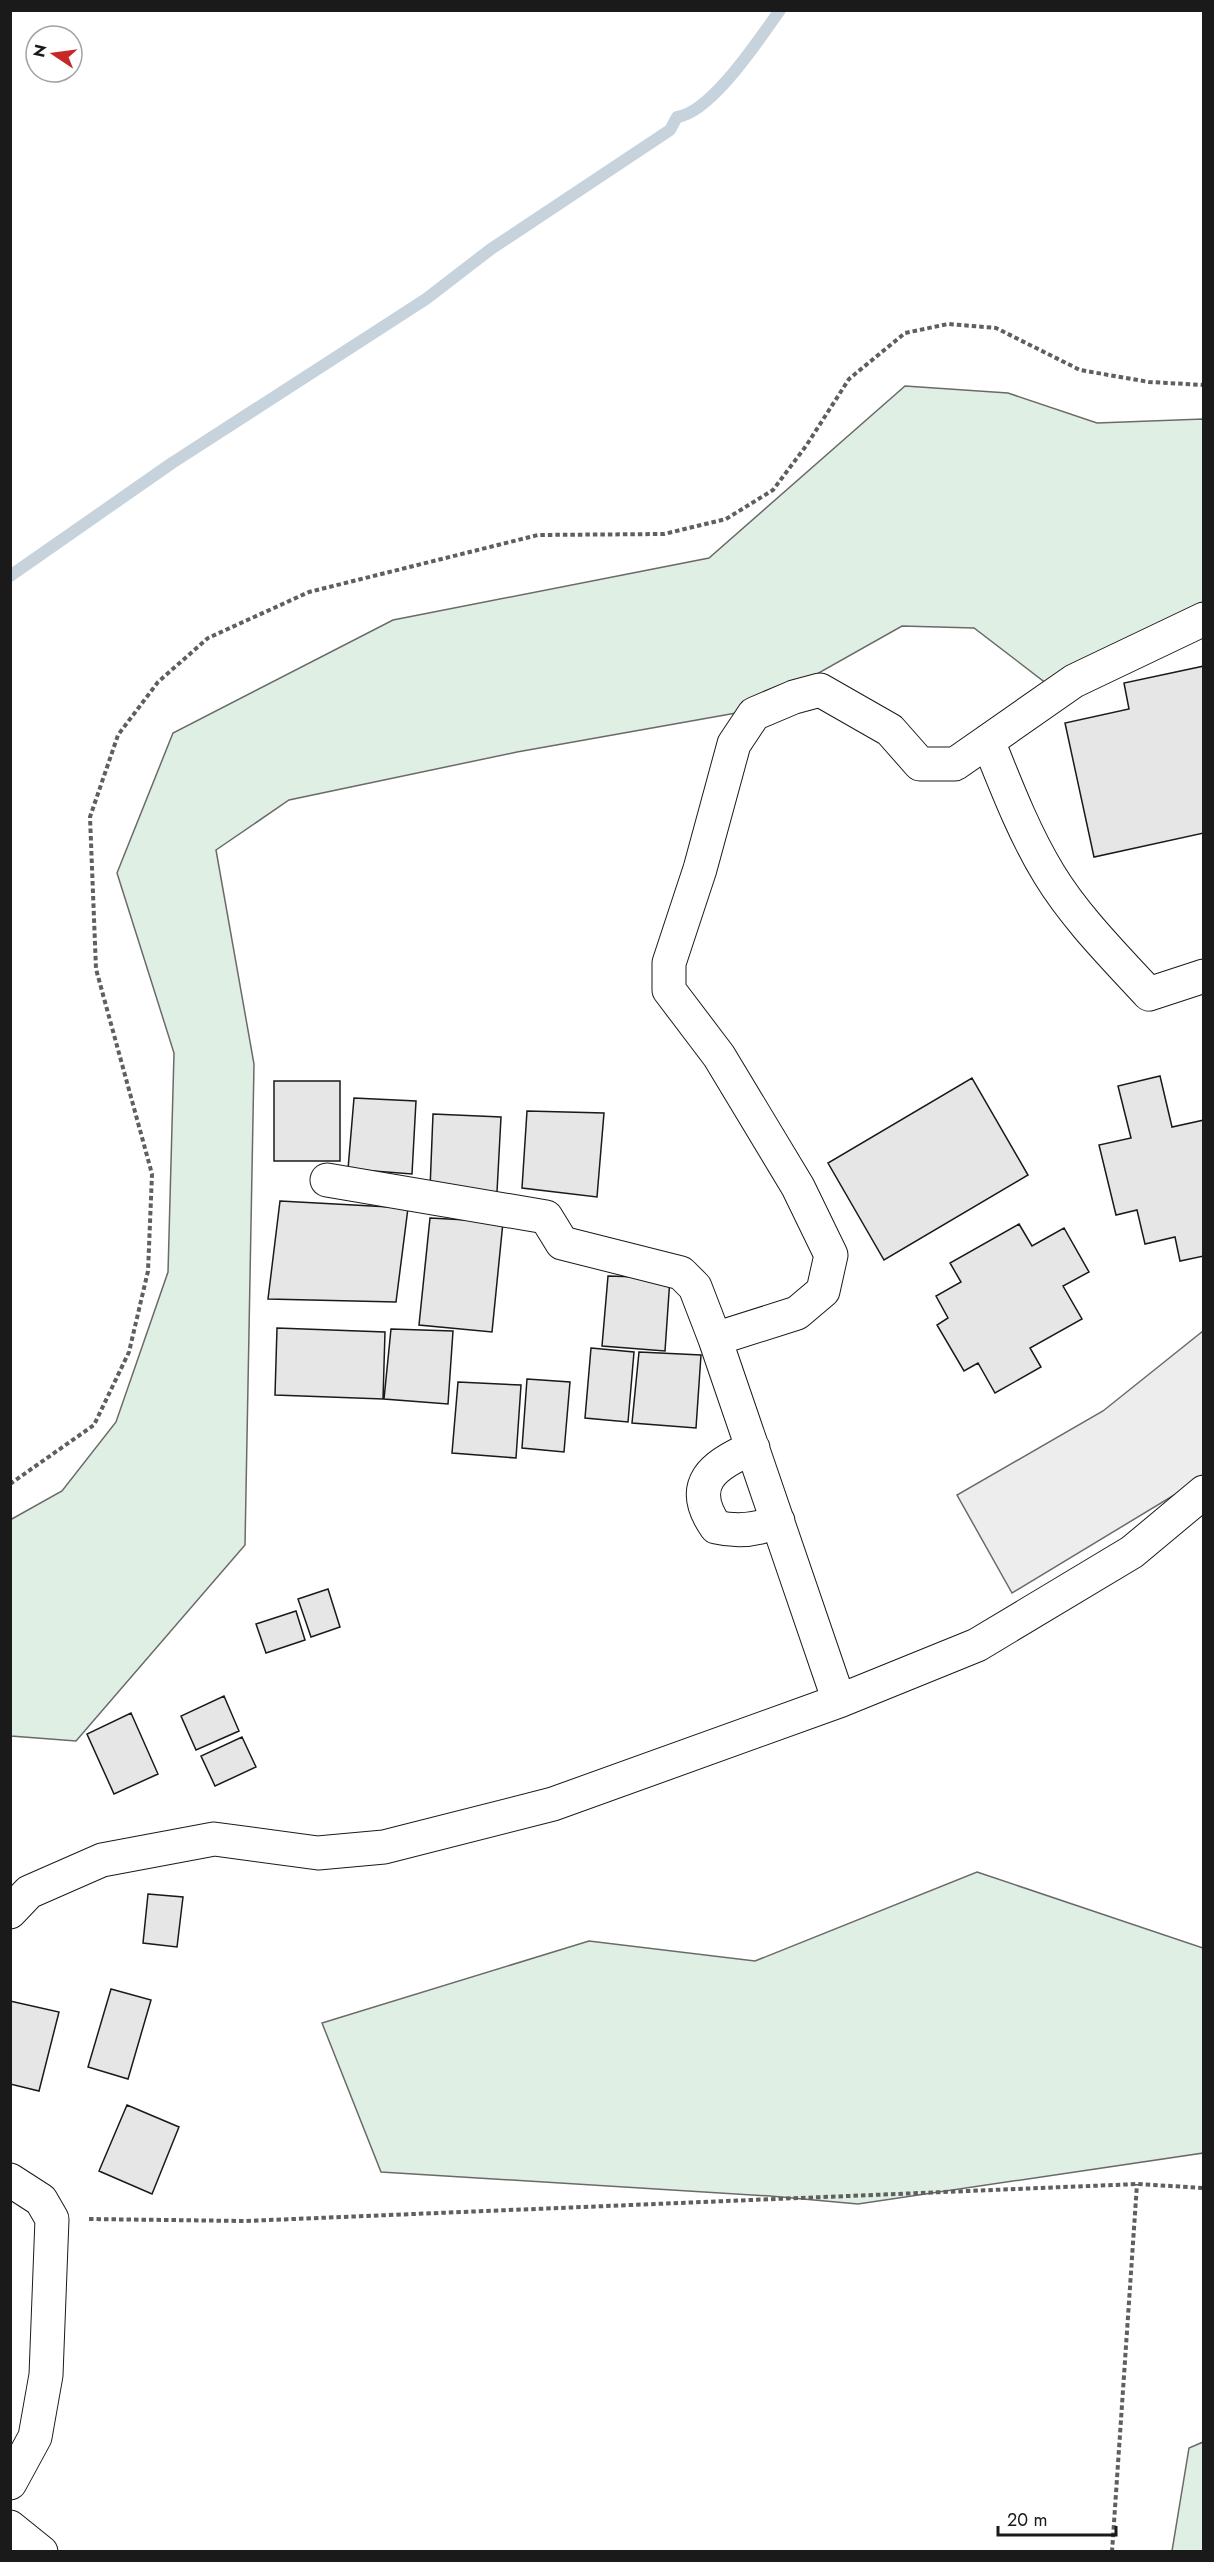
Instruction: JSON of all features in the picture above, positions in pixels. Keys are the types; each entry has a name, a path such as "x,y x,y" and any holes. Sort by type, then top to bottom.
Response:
{"street":[{"path":"715,1339 797,1313 823,1292 831,1255 798,1187 719,1056 669,990 669,963 700,869 734,744 754,714 794,697 820,690 890,730 920,764 955,765 1074,681 1203,619"},
{"path":"988,741 1012,800 1050,875 1113,955 1149,994 1203,976"},
{"path":"327,1180 546,1218 562,1243 681,1272 695,1287 715,1339 839,1701"},
{"path":"753,1448 730,1457 712,1473 706,1482 702,1497 705,1512 716,1527 732,1531 765,1527 778,1521"},
{"path":"10,1912 29,1892 102,1860 214,1839 318,1853 384,1848 553,1804 839,1701 977,1645 1132,1552 1203,1492"},
{"path":"10,2180 41,2200 52,2219 46,2375 35,2438 10,2483"}],"path":[{"path":"10,1484 94,1425 129,1352 148,1271 152,1174 96,969 90,817 118,735 158,682 208,638 309,592 538,535 664,534 726,519 773,490 807,446 849,379 905,333 948,324 996,328 1080,370 1149,382 1203,385"},
{"path":"52,2219 245,2221 1137,2184 1203,2188"},
{"path":"1112,2552 1137,2184"}],"green space":[{"path":"905,386 1008,393 1097,423 1203,419 1203,619 1055,690 974,628 902,626 753,710 517,752 289,800 216,850 254,1064 245,1545 76,1741 11,1736 10,1520 62,1491 116,1422 168,1272 174,1053 117,873 173,733 393,620 709,558"},
{"path":"977,1872 1203,1948 1203,2153 858,2204 770,2196 381,2172 322,2023 589,1941 755,1961"},
{"path":"1203,2442 1203,2551 1172,2551 1189,2448"}],"shaded area":[{"path":"1203,1331 1204,1477 1012,1593 957,1495 1103,1411"}],"building":[{"path":"1204,666 1204,833 1094,857 1065,723 1129,709 1124,683"},
{"path":"1160,1076 1172,1127 1204,1120 1204,1256 1180,1261 1175,1237 1145,1244 1137,1210 1116,1215 1099,1145 1131,1138 1118,1086"},
{"path":"972,1078 1028,1175 884,1260 828,1163"},
{"path":"274,1081 340,1081 340,1161 274,1161"},
{"path":"354,1098 416,1101 412,1174 348,1169"},
{"path":"527,1111 604,1113 597,1197 522,1188"},
{"path":"433,1114 501,1117 497,1192 430,1189"},
{"path":"280,1201 408,1208 396,1302 268,1299"},
{"path":"430,1218 503,1222 492,1332 419,1325"},
{"path":"1019,1224 1032,1246 1064,1228 1089,1272 1063,1286 1082,1319 1030,1348 1041,1367 995,1393 978,1363 964,1371 937,1325 948,1318 936,1296 961,1282 950,1263"},
{"path":"608,1276 670,1278 665,1351 602,1346"},
{"path":"277,1328 385,1332 383,1399 275,1395"},
{"path":"391,1329 453,1331 448,1404 384,1399"},
{"path":"591,1348 634,1352 628,1422 585,1418"},
{"path":"639,1352 701,1355 696,1428 632,1423"},
{"path":"527,1379 570,1382 564,1452 522,1448"},
{"path":"458,1382 521,1385 516,1458 452,1453"},
{"path":"328,1589 340,1627 311,1637 298,1599"},
{"path":"296,1611 305,1640 266,1653 256,1624"},
{"path":"224,1696 239,1731 196,1750 181,1716"},
{"path":"131,1713 158,1774 114,1794 87,1734"},
{"path":"242,1737 256,1767 215,1786 201,1756"},
{"path":"148,1894 183,1897 177,1947 143,1943"},
{"path":"111,1989 151,2000 128,2079 88,2067"},
{"path":"10,2001 59,2012 39,2091 10,2084"},
{"path":"127,2105 179,2127 152,2194 99,2171"}],"waterway":[{"path":"10,576 172,463 426,299 491,249 670,130 677,117 705,103 719,89 748,55 780,10"}]}
